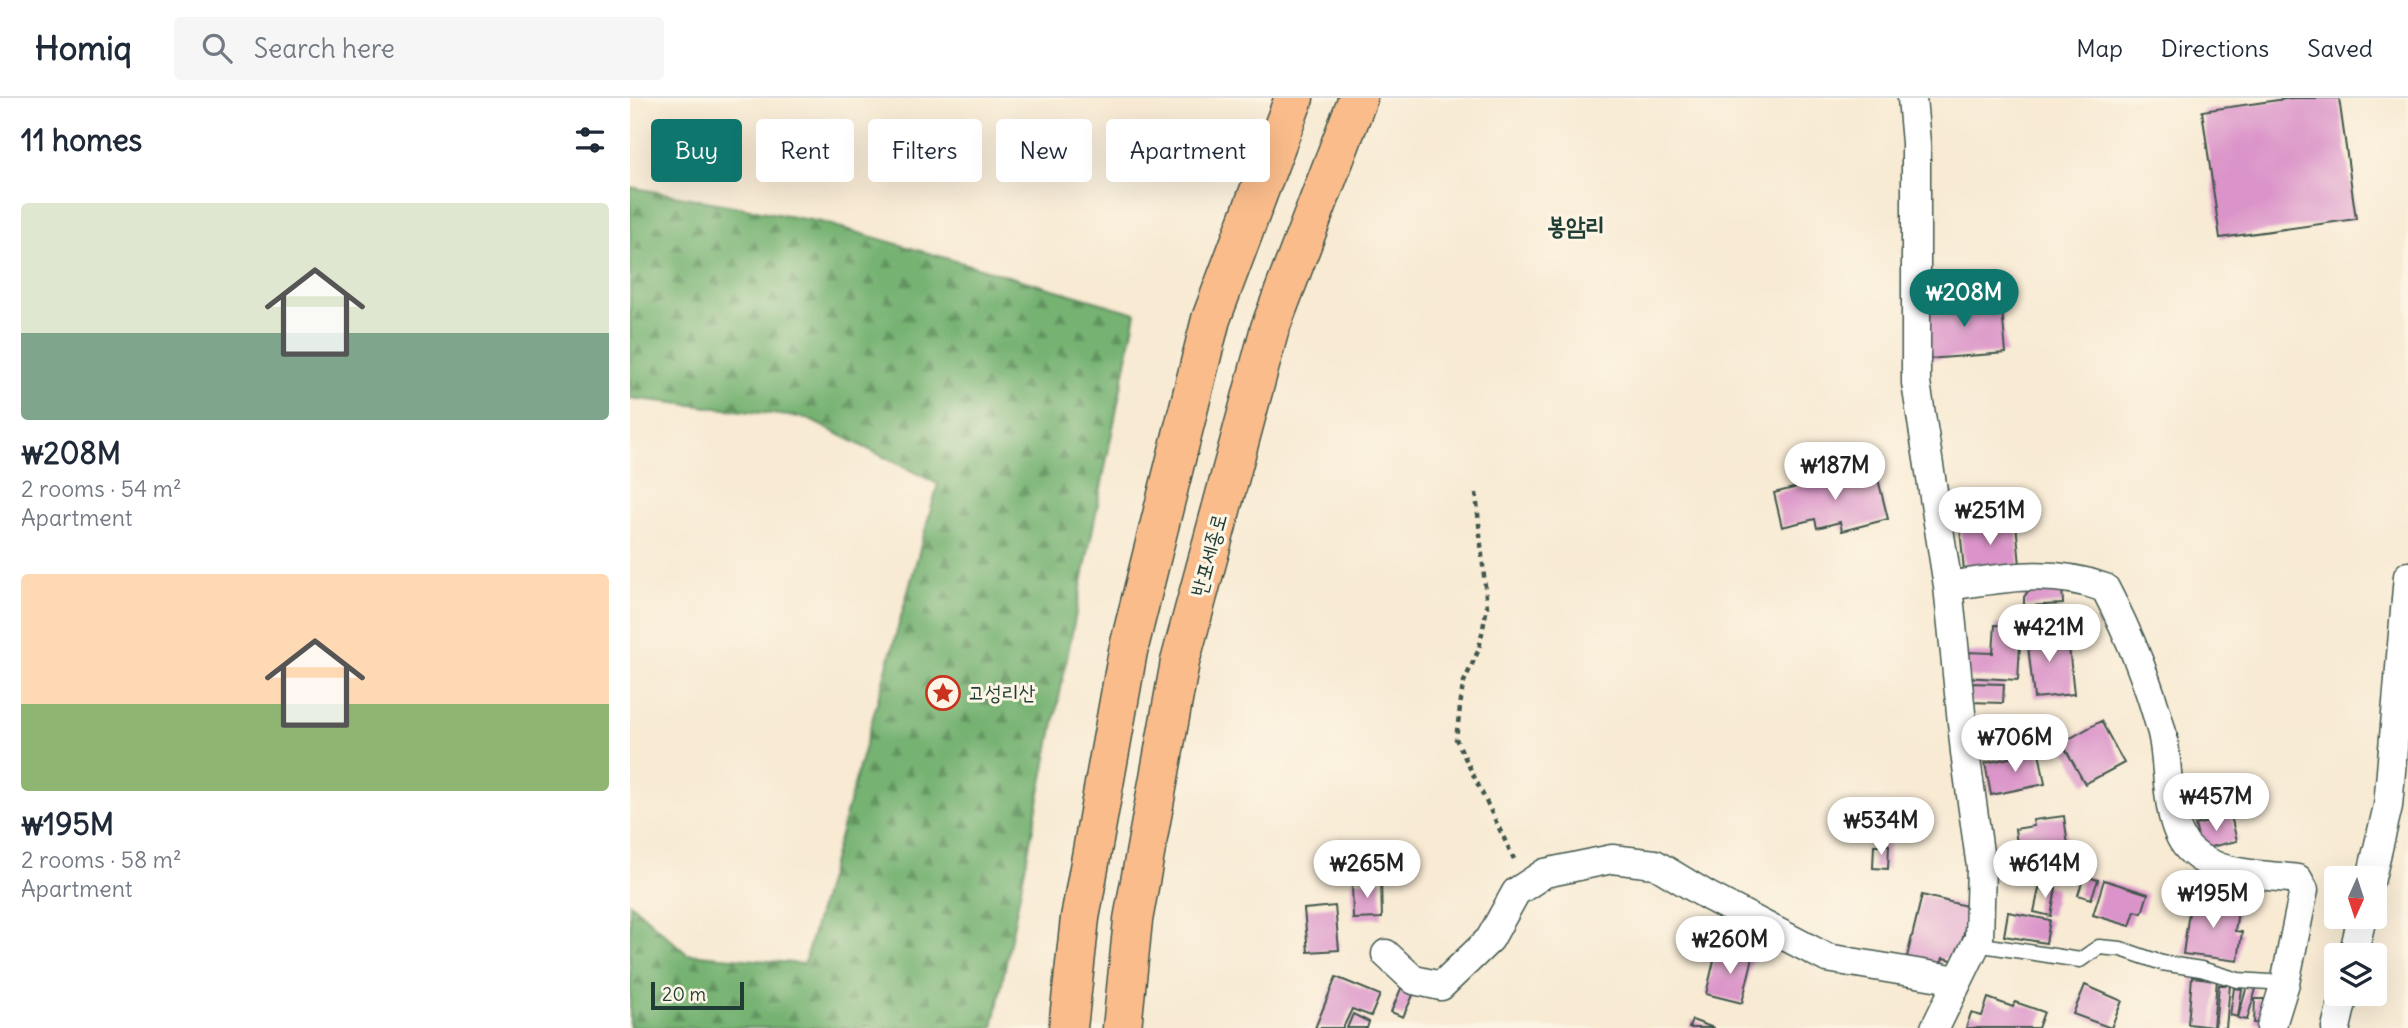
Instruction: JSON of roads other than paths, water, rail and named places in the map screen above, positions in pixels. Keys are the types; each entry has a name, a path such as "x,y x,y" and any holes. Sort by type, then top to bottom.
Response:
{"highway":[{"path":"1068,1028 1080,918 1128,651 1211,319 1294,98"},
{"name":"반포세종로","path":"1122,1028 1133,920 1180,662 1270,328 1359,98"}],"street":[{"path":"1912,98 1916,143 1916,383 1948,586 1965,752 1981,867 1976,944 1935,1028"},
{"path":"1948,586 2022,575 2076,578 2105,588 2142,673 2158,722 2171,810 2189,850 2220,870 2298,879 2304,890 2285,983 2271,1028"},
{"path":"2374,866 2388,806 2408,576"},
{"path":"1386,954 1413,979 1441,986 1490,939 1516,892 1545,873 1612,859 1655,863 1707,896 1827,958 1958,980"},
{"path":"2336,1028 2341,1006"}],"lane":[{"path":"1976,944 2080,960 2099,947 2121,949 2162,963 2201,969 2238,980 2285,983"}],"place":[{"name":"고성리산","path":"943,693"}],"district":[{"name":"봉암리","path":"1576,226"}]}
